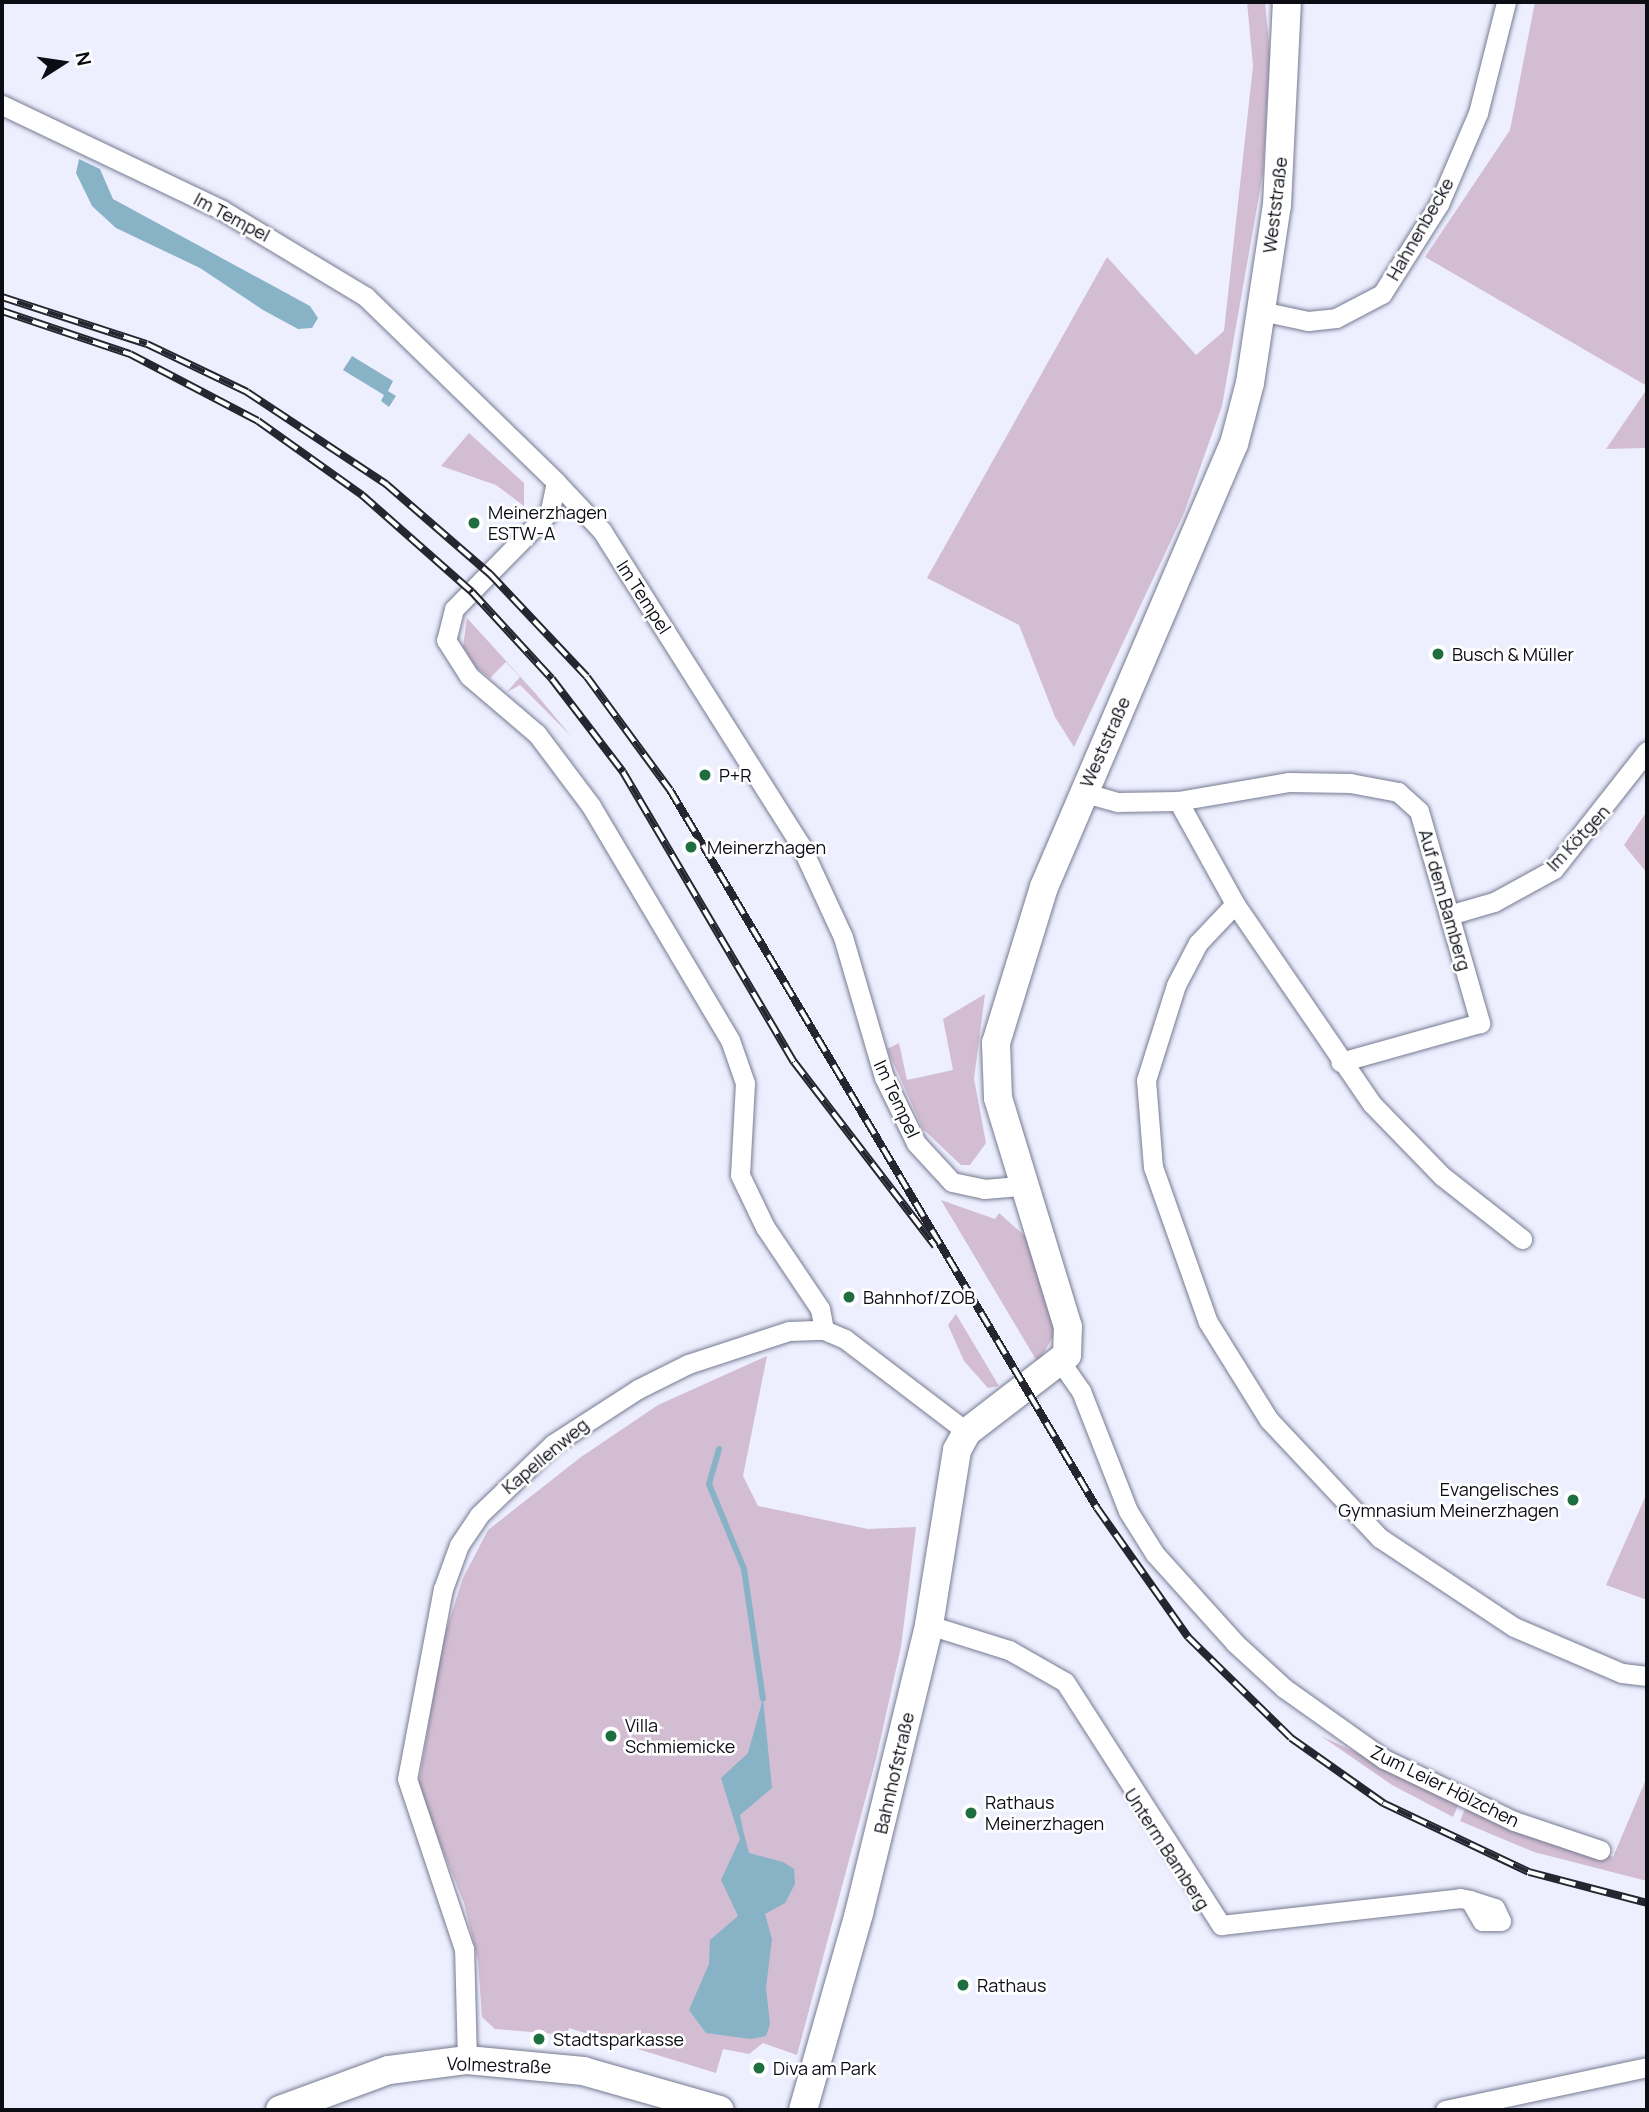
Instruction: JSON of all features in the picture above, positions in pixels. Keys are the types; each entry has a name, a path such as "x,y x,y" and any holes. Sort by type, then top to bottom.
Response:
{"main road":[{"name":"Weststraße","path":"1062,1364 1068,1327 1022,1186 998,1098 996,1043 1035,912 1082,792 1234,444 1261,311 1282,150 1287,2"},
{"path":"967,1432 1062,1364"},
{"name":"Bahnhofstraße","path":"803,2110 859,1913 929,1625 951,1470 967,1432"},
{"name":"Volmestraße","path":"280,2110 389,2070 467,2060 583,2071 720,2110"}],"street":[{"name":"Hahnenbecke","path":"1261,311 1308,321 1336,318 1382,294 1439,204 1478,113 1506,2"},
{"name":"Im Tempel","path":"2,105 222,210 366,297 556,482 602,531 800,844 843,937 884,1077 916,1143 952,1182 984,1189 1022,1186"},
{"path":"556,482 550,511 454,610 446,640 469,676 537,734 591,806 730,1040 745,1083 740,1175 765,1227 820,1308 824,1330 845,1339 967,1432"},
{"name":"Im Kötgen","path":"1449,915 1494,902 1554,869 1647,751"},
{"name":"Auf dem Bamberg","path":"1082,792 1118,802 1178,801 1289,782 1398,792 1419,811 1480,1023 1340,1062"},
{"path":"1178,801 1235,904 1340,1062 1406,1143 1522,1238"},
{"path":"1235,904 1198,943 1176,985 1146,1080 1153,1167 1208,1322 1269,1420 1380,1538 1514,1627 1622,1673 1647,1676"},
{"name":"Kapellenweg","path":"467,2060 461,1935 413,1811 407,1779 422,1680 459,1545 520,1472 638,1389 760,1338 824,1330"},
{"name":"Zum Leier Hölzchen","path":"1062,1364 1081,1391 1128,1511 1155,1554 1235,1643 1317,1714 1384,1759 1514,1821 1600,1850"},
{"name":"Unterm Bamberg","path":"929,1625 1009,1650 1065,1682 1221,1925 1470,1900"},
{"path":"1445,2110 1647,2067"}],"shaded area":[{"path":"1247,2 1265,2 1270,53 1263,173 1222,406 1184,513 1074,747 1055,717 1019,625 927,578 1107,257 1196,355 1224,331 1253,66"},
{"path":"1535,2 1647,2 1647,386 1425,257 1510,130"},
{"path":"1647,389 1647,448 1606,449"},
{"path":"469,433 524,483 524,506 496,485 441,466"},
{"path":"467,618 536,694 571,736 520,685 507,692 520,677 506,662 490,678 476,667 463,647"},
{"path":"1647,811 1647,873 1624,845"},
{"path":"985,994 974,1079 986,1143 970,1165 961,1165 923,1129 887,1049 899,1043 907,1080 953,1070 943,1019"},
{"path":"941,1200 995,1219 999,1213 1026,1237 1055,1333 1038,1363"},
{"path":"956,1314 999,1386 988,1388 964,1361 948,1325"},
{"path":"767,1356 743,1476 758,1506 868,1529 916,1527 901,1647 876,1759 797,2055 763,2043 749,2054 723,2049 716,2073 569,2028 567,2035 495,2029 482,2017 478,1960 464,1903 418,1789 442,1643 463,1578 488,1530 581,1457 658,1405"},
{"path":"1647,1493 1647,1600 1606,1585"},
{"path":"1321,1736 1460,1801 1453,1817 1392,1785"},
{"path":"1647,1777 1647,1881 1534,1852 1460,1821 1467,1804 1613,1857"}],"water":[{"path":"79,159 100,169 113,199 310,306 318,318 312,328 298,329 263,310 200,268 116,228 92,206 76,173"},
{"path":"352,356 393,381 388,391 396,396 389,407 381,401 384,395 343,370"},
{"path":"763,1699 772,1788 740,1815 749,1853 783,1862 794,1869 795,1884 785,1903 765,1914 772,1939 766,1988 770,2024 766,2036 751,2039 706,2033 689,2010 709,1964 710,1940 738,1916 721,1880 740,1839 721,1778 748,1753"}],"waterway":[{"path":"719,1449 709,1484 744,1569 763,1699"}],"railway":[{"path":"2,297 147,344 247,392 386,484 490,574 587,677 670,790 1097,1508 1188,1637 1291,1738 1383,1803 1529,1872 1647,1903"},
{"path":"2,311 130,354 258,421 362,495 472,592 552,679 623,772 794,1062 935,1246"}],"place":[{"name":"Meinerzhagen ESTW-A","path":"474,523"},
{"name":"Busch & Müller","path":"1438,654"},
{"name":"P+R","path":"705,775"},
{"name":"Meinerzhagen","path":"691,847"},
{"name":"Bahnhof/ZOB","path":"849,1297"},
{"name":"Evangelisches Gymnasium Meinerzhagen","path":"1573,1500"},
{"name":"Villa Schmiemicke","path":"611,1736"},
{"name":"Rathaus Meinerzhagen","path":"971,1813"},
{"name":"Rathaus","path":"963,1985"},
{"name":"Stadtsparkasse","path":"539,2039"},
{"name":"Diva am Park","path":"759,2068"}]}
